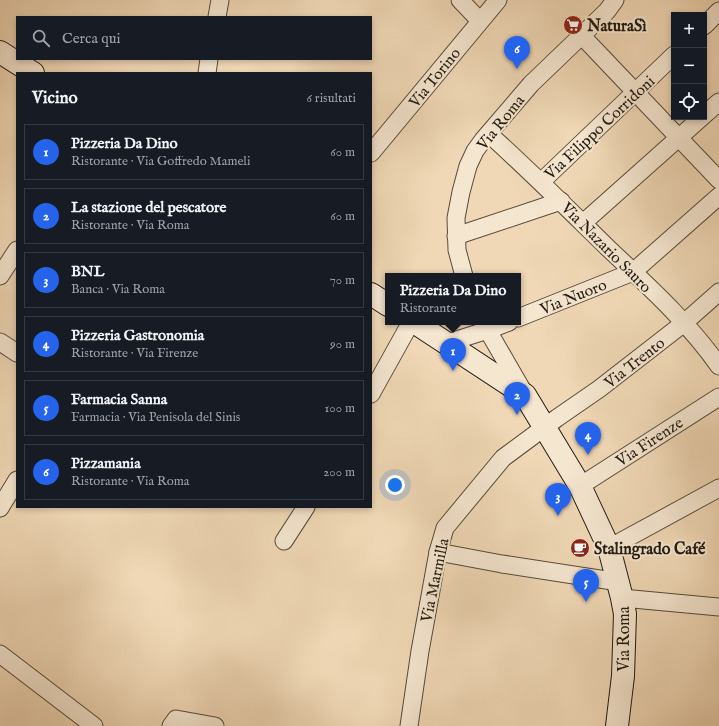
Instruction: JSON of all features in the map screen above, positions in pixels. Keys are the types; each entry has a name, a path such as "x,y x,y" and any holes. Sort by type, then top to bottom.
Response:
{"main road":[{"path":"0,52 31,72"},
{"path":"372,295 385,303"},
{"path":"417,325 447,343 525,395"},
{"name":"Via Roma","path":"525,395 580,486 609,548 621,590 625,614 623,676 617,726"}],"street":[{"path":"460,0 480,21"},
{"name":"Via Torino","path":"372,153 498,0"},
{"name":"Via Roma","path":"463,273 457,250 456,218 468,166 475,151 531,84 607,11 615,0"},
{"path":"707,23 719,12"},
{"path":"582,36 719,180"},
{"name":"Via Filippo Corridoni","path":"541,182 671,58"},
{"path":"207,72 209,60"},
{"path":"707,112 719,102"},
{"path":"583,223 698,120"},
{"name":"Via Nazario Sauro","path":"489,134 561,201 684,323 709,351 719,366"},
{"name":"Via Nuoro","path":"521,317 633,272 719,196"},
{"path":"456,236 561,201"},
{"path":"0,276 16,252"},
{"name":"Via Trento","path":"545,427 599,389 684,323 719,292"},
{"path":"372,392 410,325"},
{"path":"447,343 486,326"},
{"name":"Via Roma","path":"486,326 525,395"},
{"path":"0,342 16,351"},
{"name":"Via Firenze","path":"580,486 719,397"},
{"name":"Via Marmilla","path":"409,726 420,651 438,552 445,528 503,458 545,427"},
{"path":"0,508 16,482"},
{"path":"609,548 719,488"},
{"path":"284,540 305,508"},
{"path":"438,552 502,564 621,590 719,607"},
{"path":"0,654 94,726"},
{"path":"173,722 215,726"}],"place":[{"name":"NaturaSì","path":"573,25"},
{"name":"Pizzamania","path":"517,69"},
{"name":"Pizzeria Da Dino","path":"453,371"},
{"name":"La stazione del pescatore","path":"517,415"},
{"name":"Pizzeria Gastronomia","path":"588,455"},
{"name":"BNL","path":"558,516"},
{"name":"Stalingrado Café","path":"580,548"},
{"name":"Farmacia Sanna","path":"586,602"}]}
